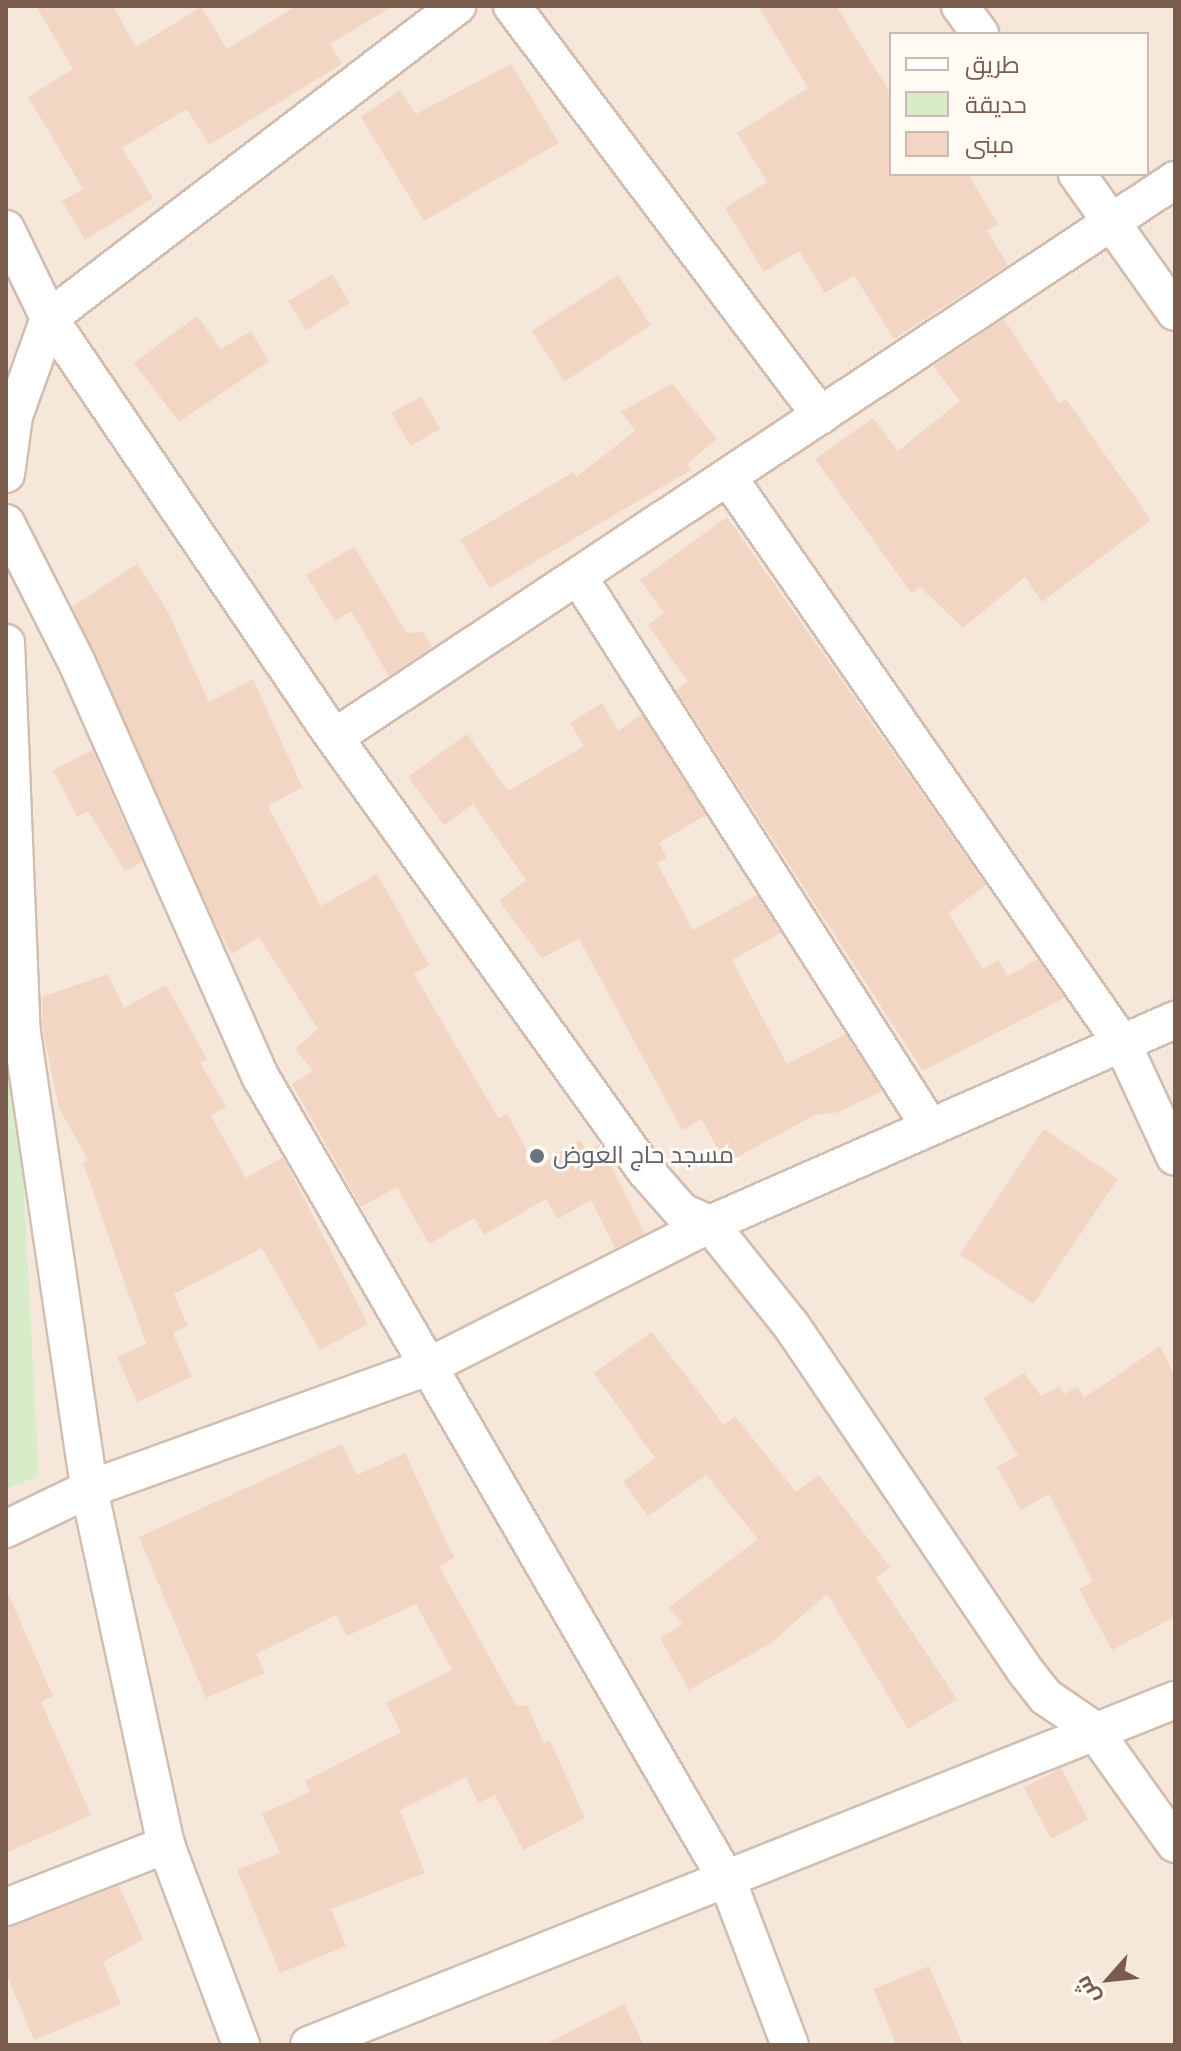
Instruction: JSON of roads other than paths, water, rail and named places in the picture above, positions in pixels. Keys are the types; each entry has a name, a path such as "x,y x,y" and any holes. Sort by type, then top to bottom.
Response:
{"street":[{"path":"6,474 14,416 49,318 457,6"},
{"path":"512,6 821,416"},
{"path":"960,6 979,32"},
{"path":"1078,176 1175,312"},
{"path":"338,735 1112,225 1175,180"},
{"path":"6,229 49,318 338,735 664,1196 710,1224 791,1325 1046,1697 1093,1729 1175,1844"},
{"path":"728,477 1123,1045 1175,1157"},
{"path":"6,523 77,663 260,1076 728,1882 790,2045"},
{"path":"578,576 930,1127"},
{"path":"6,643 22,1033 89,1489 166,1845 241,2045"},
{"path":"6,1529 89,1489 427,1367 710,1224 1175,1020"},
{"path":"309,2045 728,1882 1093,1729 1175,1700"},
{"path":"6,1907 166,1845"}],"place":[{"name":"مسجد حاج العوض","path":"537,1156"}]}
